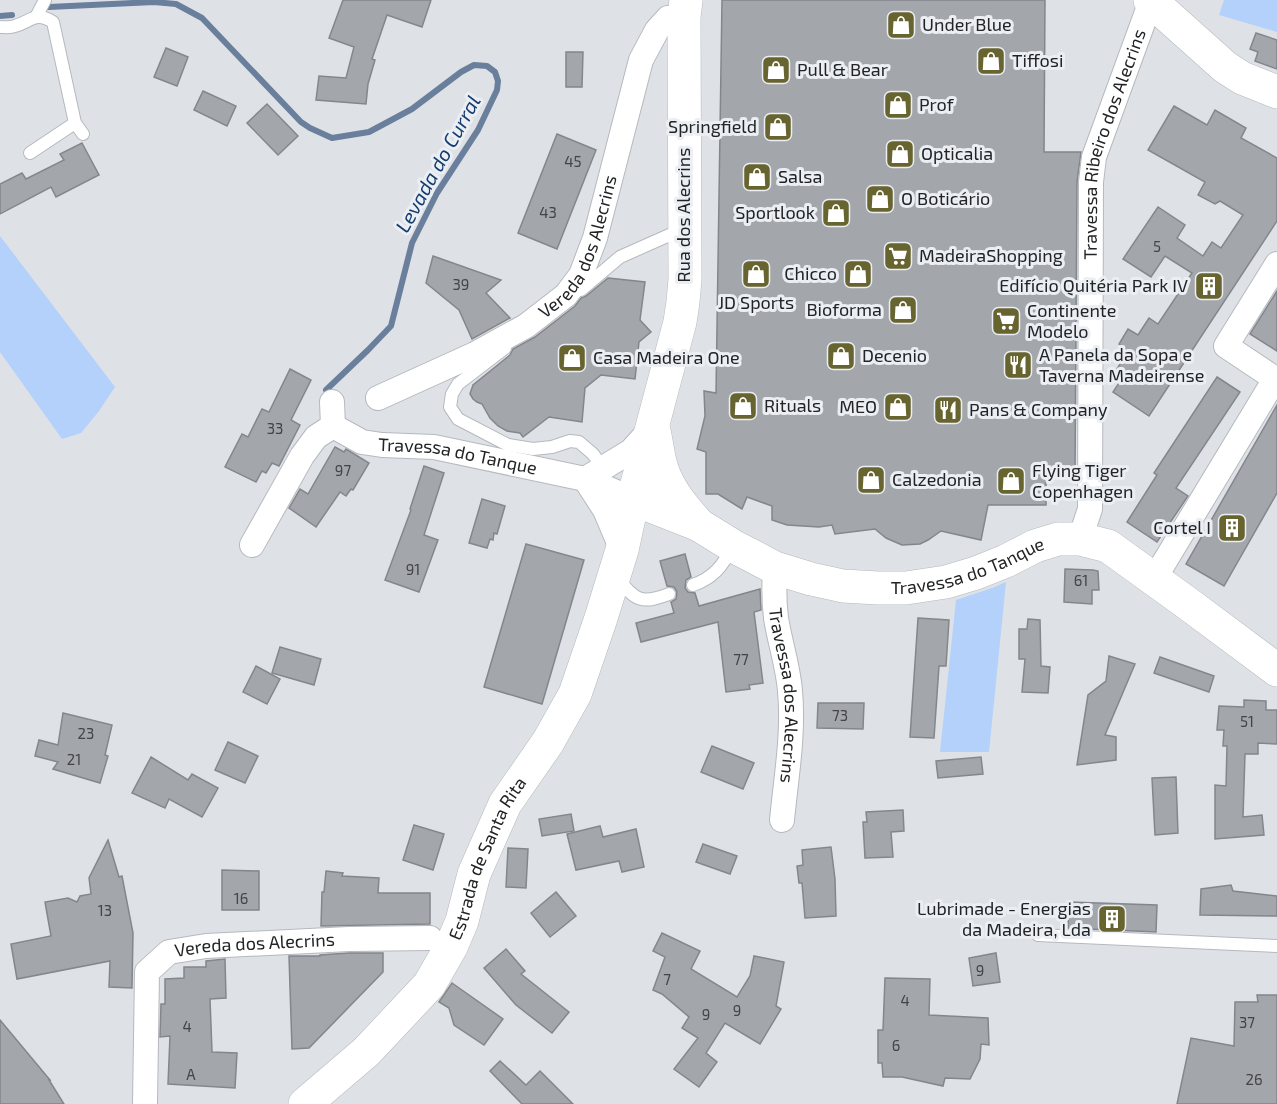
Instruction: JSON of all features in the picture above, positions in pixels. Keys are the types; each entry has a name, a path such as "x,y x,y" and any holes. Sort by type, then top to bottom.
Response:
{"street":[{"path":"1151,1 1225,67 1242,78 1277,92"},
{"name":"Travessa Ribeiro dos Alecrins","path":"1080,539 1090,510 1091,182 1094,157 1151,1"},
{"name":"Rua dos Alecrins","path":"633,499 672,354 683,302 685,279 685,9"},
{"name":"Vereda dos Alecrins","path":"378,398 475,354 526,326 566,295 581,275 595,238 641,60 657,30 668,18 685,9"},
{"path":"1153,578 1276,379 1226,346 1277,264"},
{"name":"Travessa do Tanque","path":"252,545 302,456 333,414 362,442 434,447 594,473 633,499 699,525 775,568 843,586 906,588 946,582 976,573 1035,546 1058,539 1080,539 1108,546 1277,670"},
{"path":"618,563 594,473 631,451 653,427"},
{"name":"Rua dos Alecrins","path":"653,427 662,469 671,490 699,525"},
{"name":"Estrada de Santa Rita","path":"305,1104 366,1052 429,985 434,976 462,921 474,874 505,804 548,742 575,694 618,563 633,499"},
{"name":"Estrada de Santa Rita","path":"618,563 639,540 651,531 666,527 699,525"},
{"name":"Travessa dos Alecrins","path":"775,568 776,618 790,694 790,734 782,820"},
{"name":"Vereda dos Alecrins","path":"145,1104 147,972 169,952 206,946 349,939 430,938"}],"lane":[{"path":"36,17 45,0"},
{"path":"0,27 13,27 36,17 45,17 53,22 75,123 83,134"},
{"path":"30,153 75,123"},
{"path":"594,473 593,454 579,442 570,441 552,447 533,449 508,445 458,419 450,407 452,394 458,384 546,318 620,257 685,228"},
{"path":"693,585 715,575 733,546"},
{"path":"618,563 628,591 640,600 652,600 669,594"},
{"path":"1038,935 1277,946"}],"shaded area":[{"path":"1224,0 1277,0 1277,32 1219,15"},
{"path":"0,236 115,387 81,433 62,439 0,352"},
{"path":"1006,582 989,752 940,752 956,600"}],"building":[{"path":"343,0 431,0 422,27 387,15 372,59 375,60 368,84 366,104 316,100 319,76 346,78 354,47 329,38"},
{"name":"MadeiraShopping","path":"722,0 1045,0 1044,152 1081,152 1077,182 1075,476 1046,476 1046,505 988,505 981,540 941,531 920,544 902,545 886,538 875,529 835,534 832,525 819,527 787,525 772,520 772,506 747,497 742,509 718,494 706,494 706,452 697,449 705,416 704,391 716,393"},
{"path":"1256,33 1277,40 1277,69 1255,61 1258,52 1250,49"},
{"path":"166,48 188,57 177,86 154,77"},
{"path":"566,52 583,52 582,87 566,87"},
{"path":"203,91 236,106 227,126 194,110"},
{"path":"267,104 298,136 278,155 247,123"},
{"name":"Edifício Quitéria Park IV","path":"1174,106 1207,125 1215,110 1246,128 1241,138 1277,158 1277,221 1149,416 1113,392 1125,374 1117,369 1128,351 1119,344 1128,329 1138,335 1149,318 1158,324 1192,273 1165,256 1151,277 1123,259 1158,207 1185,225 1177,238 1203,256 1212,242 1221,248 1243,215 1220,201 1215,204 1198,195 1205,182 1148,150"},
{"path":"557,134 596,150 557,249 518,233"},
{"path":"82,143 99,175 56,197 51,187 0,214 0,184 22,173 26,179 64,160 60,154"},
{"path":"433,256 501,280 486,293 510,318 472,339 459,310 426,283"},
{"name":"Casa Madeira One","path":"608,278 645,282 640,320 651,332 639,342 635,379 601,375 585,388 582,422 549,417 523,437 520,433 507,431 498,426 482,404 473,399 470,394 473,385 510,355 513,349 535,337"},
{"path":"1277,291 1277,351 1250,334"},
{"path":"290,369 311,380 291,420 300,425 279,466 272,463 266,473 262,471 256,482 225,467 242,434 248,437 262,409 269,412"},
{"path":"1217,377 1240,392 1176,488 1188,496 1157,542 1127,522 1157,475 1154,473"},
{"name":"Cortel I","path":"1277,405 1277,493 1224,586 1186,564"},
{"path":"335,447 344,452 346,449 369,463 353,490 351,489 346,496 340,492 316,527 289,508 300,489 308,494"},
{"path":"424,466 444,473 424,535 438,540 419,592 385,580 411,510"},
{"path":"482,499 505,506 497,534 494,533 493,540 490,539 487,548 469,543"},
{"path":"526,544 584,560 542,704 484,687"},
{"path":"685,554 691,577 686,580 685,588 688,592 695,593 699,606 760,589 761,610 754,612 763,683 749,685 750,689 726,692 718,622 641,642 636,623 674,613 671,602 676,599 677,592 674,587 667,586 660,561"},
{"path":"1065,569 1098,571 1099,590 1092,590 1092,604 1064,602"},
{"path":"918,618 949,620 946,666 939,666 934,738 910,737"},
{"path":"1028,619 1040,620 1041,666 1050,667 1048,693 1022,692 1025,659 1019,659 1019,629 1027,629"},
{"path":"280,647 321,659 314,685 272,673"},
{"path":"1109,656 1135,664 1105,735 1116,737 1116,760 1077,765 1088,695 1106,681"},
{"path":"1160,657 1214,676 1209,692 1154,673"},
{"path":"256,666 280,679 267,704 243,692"},
{"path":"1244,700 1266,701 1266,710 1277,710 1277,744 1258,743 1258,754 1245,754 1243,817 1262,815 1264,835 1215,839 1215,785 1226,786 1227,746 1223,746 1224,730 1217,730 1219,706 1244,707"},
{"path":"818,703 864,703 863,729 817,728"},
{"path":"63,713 112,725 105,755 108,756 100,783 53,769 58,762 35,756 39,740 58,745"},
{"path":"228,742 258,756 245,783 215,770"},
{"path":"712,746 754,763 743,789 701,772"},
{"path":"151,757 188,780 192,774 218,788 202,817 169,799 165,808 132,793"},
{"path":"981,757 983,774 938,778 936,761"},
{"path":"1176,777 1178,833 1155,835 1152,778"},
{"path":"903,810 904,831 891,832 893,857 865,858 863,822 867,822 866,812"},
{"path":"571,814 574,831 542,836 539,819"},
{"path":"414,825 444,834 433,870 403,860"},
{"path":"600,826 603,837 636,829 644,867 622,872 619,861 576,870 567,834"},
{"path":"108,840 119,877 122,876 133,933 132,988 109,987 110,961 17,979 11,944 51,936 45,902 68,898 77,902 80,896 91,894 89,878"},
{"path":"703,844 737,856 730,874 696,862"},
{"path":"831,847 836,916 805,918 802,883 799,883 797,866 803,865 802,850"},
{"path":"508,848 528,849 526,888 506,887"},
{"path":"222,870 259,871 259,910 222,910"},
{"path":"326,871 343,873 342,876 379,878 378,893 430,893 430,924 321,926 322,892 324,892"},
{"path":"1231,885 1233,891 1277,896 1277,916 1200,915 1201,889"},
{"path":"556,892 576,916 550,937 531,913"},
{"name":"Lubrimade - Energias da Madeira, Lda","path":"1069,902 1157,905 1156,932 1068,928"},
{"path":"662,933 700,951 691,969 737,997 750,976 754,956 784,962 776,1006 781,1009 760,1044 725,1023 706,1053 717,1062 699,1087 674,1069 698,1038 682,1028 689,1017 662,994 653,990 665,957 653,951"},
{"path":"506,949 525,971 521,974 569,1012 552,1033 516,1005 484,968"},
{"path":"383,953 383,972 309,1048 292,1049 289,956"},
{"path":"996,953 1000,982 973,986 969,958"},
{"path":"225,959 226,998 210,999 212,1052 237,1053 235,1088 168,1084 170,1036 160,1037 161,1004 165,1004 165,979 184,978 184,967 206,967 206,961"},
{"path":"885,978 930,979 929,1015 988,1018 989,1045 981,1044 980,1059 970,1079 945,1078 943,1086 902,1077 883,1077 882,1063 878,1063 878,1030 883,1030"},
{"path":"452,983 503,1019 484,1045 454,1025 449,1008 439,1002"},
{"path":"1257,995 1277,995 1277,1104 1177,1104 1191,1038 1234,1046 1235,1002 1258,1002"},
{"path":"0,1020 50,1080 64,1104 0,1104"},
{"path":"500,1061 526,1085 540,1071 573,1104 522,1104 490,1071"}],"waterway":[{"name":"Levada do Curral","path":"49,7 154,2 176,4 202,18 301,122 332,138 369,132 412,109 461,72 474,65 487,66 495,72 498,81 497,90 478,130 437,193 412,243 391,326 326,390 330,397"},
{"name":"Levada do Curral","path":"0,16 12,15"}],"place":[{"name":"Under Blue","path":"901,25"},
{"name":"Tiffosi","path":"991,61"},
{"name":"Pull & Bear","path":"776,70"},
{"name":"Prof","path":"898,105"},
{"name":"Springfield","path":"778,127"},
{"name":"Opticalia","path":"900,154"},
{"name":"Salsa","path":"757,177"},
{"name":"O Boticário","path":"880,199"},
{"name":"Sportlook","path":"836,213"},
{"name":"MadeiraShopping","path":"898,256"},
{"name":"JD Sports","path":"756,274"},
{"name":"Chicco","path":"858,274"},
{"name":"Edifício Quitéria Park IV","path":"1209,286"},
{"name":"Bioforma","path":"903,310"},
{"name":"Continente Modelo","path":"1006,321"},
{"name":"Decenio","path":"841,356"},
{"name":"Casa Madeira One","path":"572,358"},
{"name":"A Panela da Sopa e Taverna Madeirense","path":"1018,365"},
{"name":"Rituals","path":"743,406"},
{"name":"MEO","path":"898,407"},
{"name":"Pans & Company","path":"948,410"},
{"name":"Calzedonia","path":"871,480"},
{"name":"Flying Tiger Copenhagen","path":"1011,481"},
{"name":"Cortel I","path":"1232,528"},
{"name":"Lubrimade - Energias da Madeira, Lda","path":"1112,919"}]}
